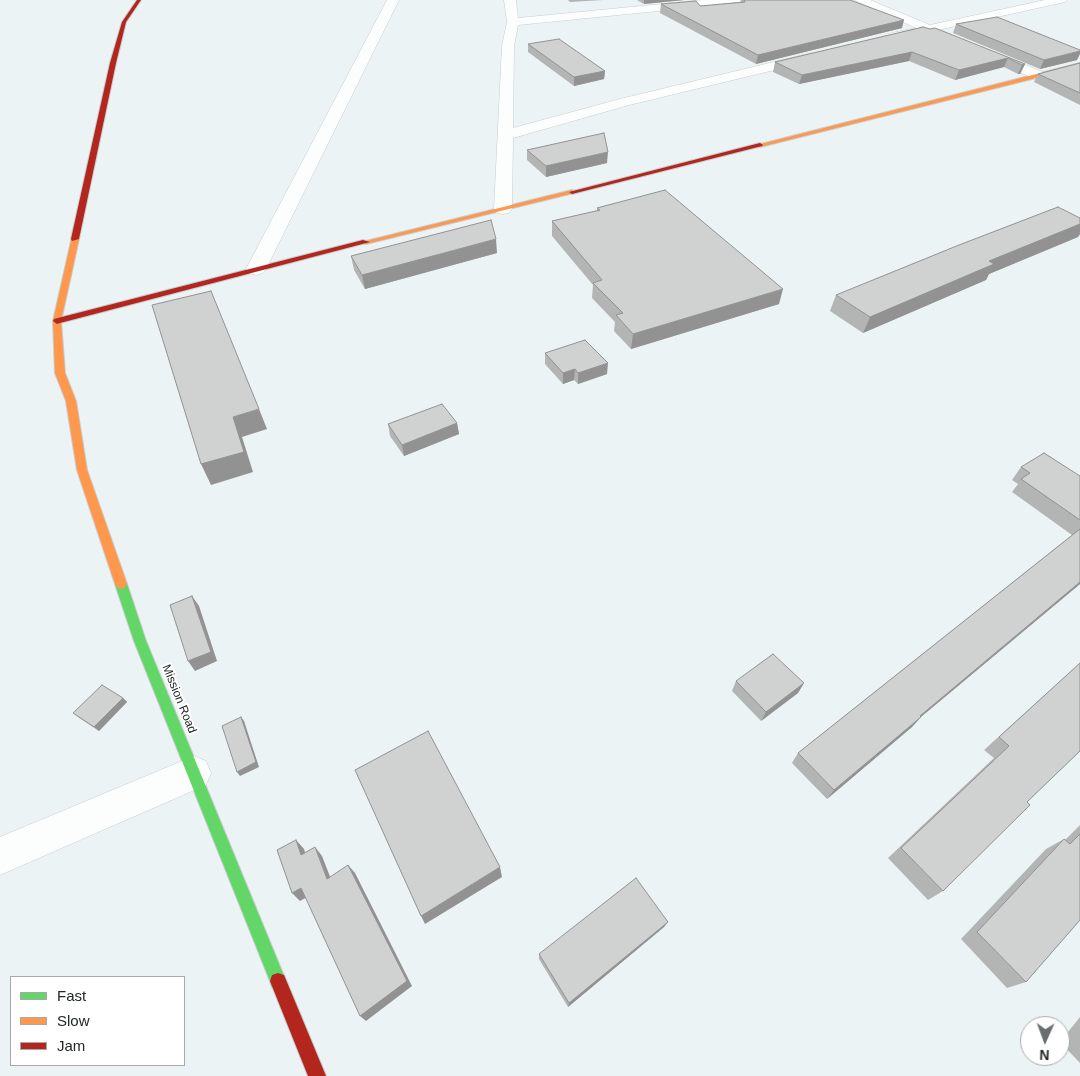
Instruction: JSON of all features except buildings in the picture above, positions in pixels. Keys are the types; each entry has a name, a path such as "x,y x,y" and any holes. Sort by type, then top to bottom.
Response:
{"street":[{"name":"Mission Road","path":"139,0 132,7 124,22 113,63 58,320 60,373 71,401 82,470 140,641 317,1076"},
{"path":"256,269 393,0"},
{"path":"504,209 508,46 513,22 510,0"},
{"path":"513,22 738,0"},
{"path":"860,0 953,39"},
{"path":"879,40 1061,0"},
{"path":"978,50 1038,75"},
{"path":"505,136 625,102 823,54"},
{"path":"58,320 256,269 1080,65"},
{"path":"0,856 194,773"}],"traffic: fast":[{"path":"121,584 140,641 278,981"}],"traffic: slow":[{"path":"760,145 1080,65"},
{"path":"366,242 572,192"},
{"path":"75,239 57,321 60,373 71,401 82,470 121,584"}],"traffic: jam":[{"path":"75,239 113,63 124,22 139,0"},
{"path":"572,192 760,145"},
{"path":"57,321 366,242"},
{"path":"278,981 317,1076"}]}
